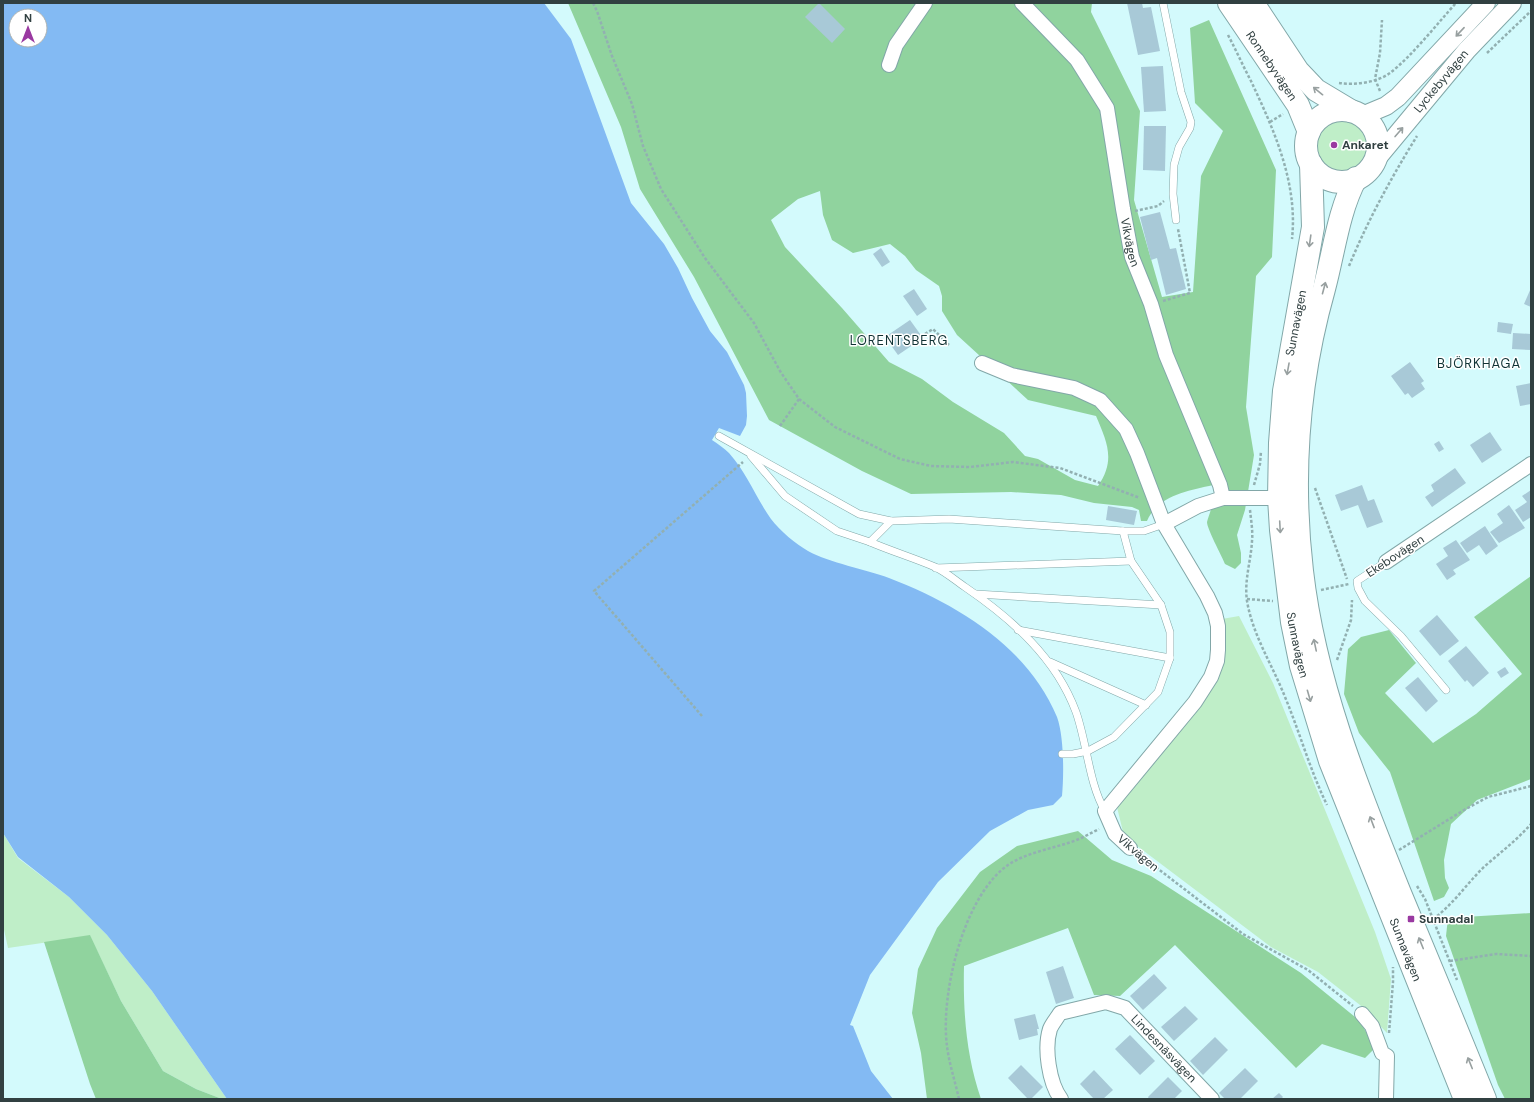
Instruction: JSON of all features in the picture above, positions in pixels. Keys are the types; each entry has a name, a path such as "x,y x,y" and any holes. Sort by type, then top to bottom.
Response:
{"highway":[{"name":"Ronnebyvägen","path":"1229,3 1298,105 1309,132"},
{"name":"Ronnebyvägen","path":"1253,3 1298,71 1316,90 1356,113"},
{"path":"1339,110 1356,113 1369,122 1377,136 1377,152 1374,162 1365,173 1356,178 1345,181 1334,180 1323,176 1311,164 1307,148 1309,132 1314,124 1325,114 1339,110"},
{"name":"Sunnavägen","path":"1311,164 1313,227 1284,391 1280,443 1279,498 1283,559 1292,622 1301,666 1317,724 1379,887 1465,1099"},
{"name":"Sunnavägen","path":"1356,178 1343,206 1334,251 1314,326 1303,386 1298,429 1297,500 1302,574 1319,666 1331,710 1346,755 1485,1099"}],"street":[{"path":"889,65 896,45 925,3"},
{"name":"Vikvägen","path":"1022,3 1078,60 1107,108 1132,257 1151,304 1166,355 1202,444 1215,470 1223,498"},
{"name":"Lyckebyvägen","path":"1356,113 1386,106 1398,97 1486,3"},
{"name":"Lyckebyvägen","path":"1374,162 1467,50 1512,3"},
{"path":"982,363 1011,375 1074,388 1100,400 1126,429 1137,453 1164,524 1212,605 1218,626 1217,661 1211,677 1195,702 1105,811"},
{"name":"Ekebovägen","path":"1386,562 1531,464"},
{"path":"1164,524 1198,506 1223,498 1279,498"},
{"name":"Vikvägen","path":"1105,811 1115,834 1130,848"},
{"name":"Lindesnäsvägen","path":"1061,1099 1057,1093 1048,1063 1047,1045 1050,1028 1060,1013 1106,1002 1124,1008 1212,1099"},
{"path":"1362,1014 1372,1026 1382,1053 1387,1056 1386,1099"}],"lane":[{"path":"1163,3 1181,92 1191,122 1190,128 1179,147 1174,165 1173,194 1176,220"},
{"path":"719,436 859,514 891,520 949,519 1123,531 1144,531 1164,524"},
{"path":"748,453 785,496 837,531 870,542 936,568 1007,617 1050,662 1064,685 1076,712 1088,750 1099,800 1105,811"},
{"path":"870,542 891,520"},
{"path":"1062,754 1073,754 1088,750 1114,737 1158,692 1170,658 1170,632 1161,605 1131,561 1123,531"},
{"path":"936,568 1131,561"},
{"name":"Ekebovägen","path":"1386,562 1357,581 1358,588 1365,601 1401,636 1446,690"},
{"path":"975,594 1161,605"},
{"path":"1018,630 1170,658"},
{"path":"1050,662 1146,705"}],"path":[{"path":"593,3 597,10 612,56 632,104 643,146 661,189 705,258 754,323 780,371 799,399 835,426 900,459 931,466 970,466 1013,462 1060,468 1157,505"},
{"path":"1336,83 1350,85 1389,74 1456,3"},
{"path":"1486,54 1531,11"},
{"path":"1375,79 1380,53 1382,20"},
{"path":"1346,271 1368,221 1389,180 1419,133"},
{"path":"1123,209 1134,211 1158,206 1173,194"},
{"path":"1151,304 1190,293 1176,220"},
{"path":"925,334 933,329 949,346"},
{"path":"780,426 799,399"},
{"path":"702,716 594,591 744,462"},
{"path":"1314,482 1350,590"},
{"path":"1319,591 1357,581"},
{"path":"1337,661 1351,620 1351,596"},
{"path":"1247,599 1277,601"},
{"path":"1399,850 1488,797 1531,786"},
{"path":"959,1099 947,1045 947,996 958,946 979,899 988,884 1010,864 1023,857 1070,842 1110,824"},
{"path":"1433,919 1443,912 1486,865 1519,839 1531,824"},
{"path":"1396,843 1401,855"},
{"name":"Vikvägen","path":"1130,848 1243,934 1308,970 1362,1014"},
{"path":"1414,880 1425,899 1458,985"},
{"path":"1450,961 1496,954 1531,956"}],"green space":[{"path":"568,3 1092,3 1091,12 1140,111 1134,200 1162,297 1193,292 1201,176 1223,131 1195,103 1190,28 1209,20 1276,170 1272,257 1256,276 1246,407 1254,455 1245,510 1237,535 1241,553 1241,563 1235,569 1225,564 1209,530 1207,522 1211,509 1220,505 1213,485 1184,492 1166,500 1158,505 1147,521 1141,521 1139,510 1132,507 1094,503 1061,495 1011,492 911,494 862,471 769,420 694,277 640,189 621,127","holes":["820,191 823,215 832,240 853,253 890,244 905,256 916,270 939,286 942,296 942,311 957,335 1028,400 1096,416 1108,451 1107,468 1104,477 1098,486 1075,480 1038,459 1025,456 1004,433 953,402 922,379 889,362 842,308 785,247 771,220 798,199"]},
{"path":"1342,119 1356,123 1364,131 1368,145 1364,159 1356,167 1342,171 1328,167 1320,159 1316,145 1320,131 1328,123"},
{"path":"1531,576 1531,779 1477,800 1451,824 1444,860 1445,878 1449,888 1444,897 1434,901 1390,772 1359,733 1344,694 1348,649 1361,637 1389,630 1416,663 1385,693 1433,743 1476,714 1522,674 1474,617"},
{"path":"1239,616 1273,683 1375,932 1391,979 1387,1033 1360,1005 1318,972 1271,947 1124,836 1116,803 1200,705 1222,619"},
{"path":"1078,831 1112,860 1151,876 1301,973 1360,1021 1375,1048 1365,1058 1322,1044 1296,1068 1175,945 1120,996 1094,995 1068,928 964,966 966,1033 972,1066 981,1099 927,1099 921,1053 912,1013 918,969 937,928 980,872 1017,846"},
{"path":"3,833 18,858 69,897 107,935 152,991 227,1099 222,1099 196,1089 163,1071 121,1001 90,936 8,948 3,925"},
{"path":"1531,913 1531,1099 1505,1099 1498,1085 1446,936 1448,918"},
{"path":"90,935 121,1001 163,1071 196,1089 222,1099 96,1099 44,942"}],"water":[{"path":"3,3 544,3 571,39 631,203 664,244 710,331 727,352 744,385 746,393 747,416 746,425 740,436 719,428 712,440 729,453 741,469 771,519 783,533 798,545 817,555 889,578 915,589 940,601 988,631 1009,649 1028,669 1044,692 1057,717 1061,734 1063,767 1062,796 1053,805 1028,810 990,831 938,882 870,975 850,1025 853,1026 871,1071 893,1099 227,1099 152,991 107,935 69,897 18,857 3,833"}],"building":[{"path":"819,3 845,29 832,43 805,17"},
{"path":"1127,3 1142,3 1143,8 1151,7 1160,51 1138,55"},
{"path":"1163,66 1166,111 1144,112 1141,67"},
{"path":"1144,126 1166,126 1165,171 1143,170"},
{"path":"1160,212 1170,249 1176,248 1186,289 1166,295 1157,258 1151,260 1140,217"},
{"path":"881,248 890,262 882,267 873,254"},
{"path":"1531,288 1531,307 1524,304"},
{"path":"914,289 927,309 917,316 903,296"},
{"path":"910,320 923,338 898,355 885,337"},
{"path":"1498,322 1513,324 1511,334 1497,332"},
{"path":"1513,333 1531,334 1531,350 1512,349"},
{"path":"1410,362 1424,381 1421,383 1425,389 1412,398 1408,393 1405,395 1391,376"},
{"path":"1531,383 1531,404 1520,406 1516,386"},
{"path":"1490,432 1502,450 1482,463 1470,445"},
{"path":"1439,441 1444,449 1439,452 1434,444"},
{"path":"1455,468 1466,483 1432,507 1425,497 1434,491 1431,485"},
{"path":"1362,485 1368,501 1374,499 1383,522 1367,528 1358,505 1341,511 1335,495"},
{"path":"1531,490 1531,517 1523,522 1515,510 1527,502 1522,496"},
{"path":"1509,505 1525,528 1499,543 1490,532 1503,523 1497,514"},
{"path":"1108,506 1137,511 1134,525 1106,520"},
{"path":"1485,526 1498,546 1486,555 1479,545 1467,553 1460,543"},
{"path":"1456,540 1470,560 1453,570 1456,574 1447,580 1436,564 1448,556 1443,548"},
{"path":"1437,615 1459,641 1440,656 1419,631"},
{"path":"1466,646 1489,673 1473,687 1467,680 1465,682 1448,661"},
{"path":"1505,667 1509,673 1501,678 1497,672"},
{"path":"1418,677 1438,701 1426,712 1405,688"},
{"path":"1063,966 1074,998 1056,1004 1046,972"},
{"path":"1154,974 1167,988 1143,1010 1130,996"},
{"path":"1185,1006 1198,1019 1174,1041 1161,1027"},
{"path":"1035,1014 1039,1029 1037,1029 1038,1035 1019,1040 1014,1019"},
{"path":"1130,1035 1155,1061 1140,1075 1115,1049"},
{"path":"1215,1037 1228,1050 1203,1075 1190,1061"},
{"path":"1021,1065 1043,1087 1031,1099 1028,1099 1008,1078"},
{"path":"1245,1068 1258,1081 1240,1099 1225,1099 1219,1093"},
{"path":"1094,1070 1113,1090 1103,1099 1094,1099 1080,1084"},
{"path":"1168,1077 1182,1091 1174,1099 1149,1099 1148,1097"},
{"path":"1279,1093 1283,1097 1281,1099 1272,1099"}],"place":[{"name":"Ankaret","path":"1334,145"},
{"name":"Sunnadal","path":"1411,919"}],"district":[{"name":"LORENTSBERG","path":"899,340"},
{"name":"BJÖRKHAGA","path":"1479,363"}]}
